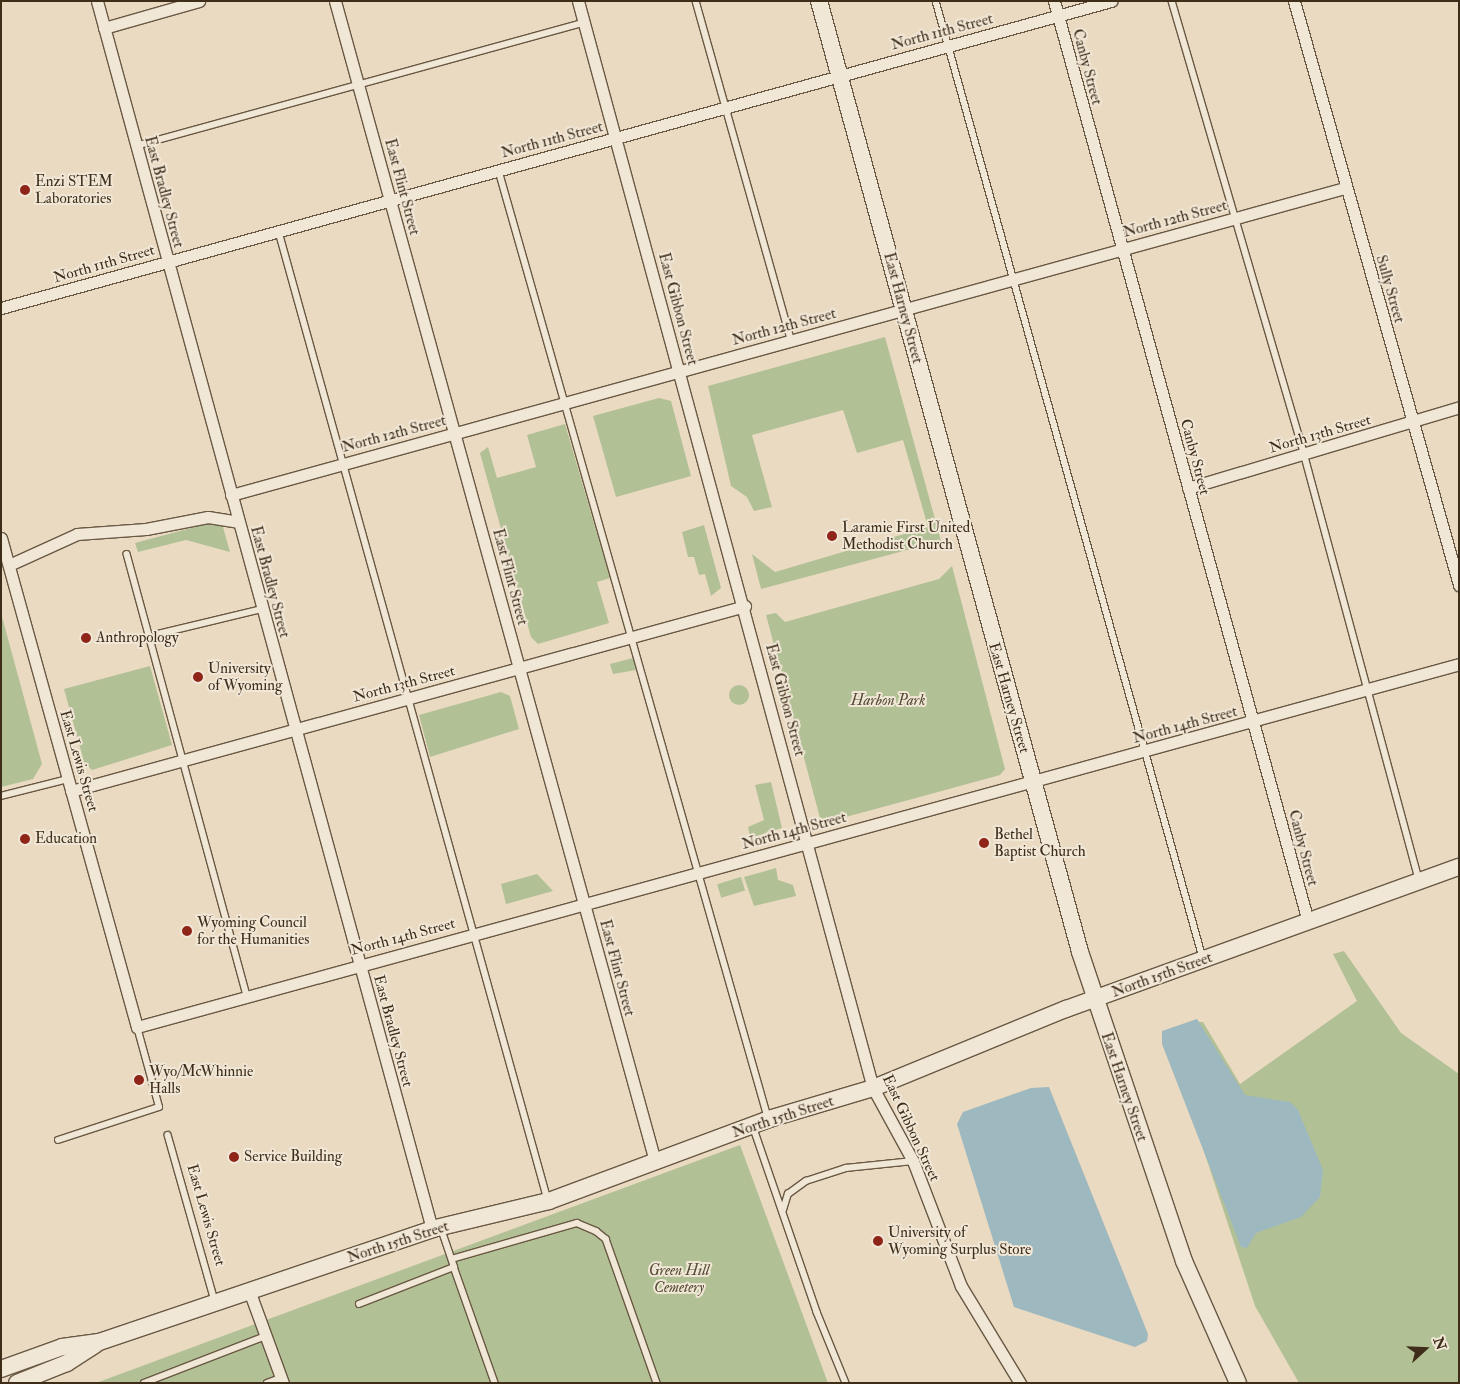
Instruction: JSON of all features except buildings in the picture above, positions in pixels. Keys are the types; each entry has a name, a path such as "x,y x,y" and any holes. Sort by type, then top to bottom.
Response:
{"main road":[{"name":"East Harney Street","path":"819,1 1032,782 1095,999 1184,1261 1238,1383"},
{"name":"North 15th Street","path":"1,1369 62,1348 99,1342 250,1293 436,1228 549,1201 753,1125 873,1088 1095,999 1459,867"},
{"name":"North 15th Street","path":"18,1383 68,1363 99,1342"}],"street":[{"name":"East Bradley Street","path":"97,1 295,730 436,1228"},
{"path":"104,28 199,1"},
{"name":"East Flint Street","path":"335,1 655,1161"},
{"name":"East Gibbon Street","path":"578,1 745,606 873,1088 913,1161 961,1286 992,1344 1016,1371 1020,1383"},
{"name":"Canby Street","path":"1054,1 1308,921"},
{"name":"North 11th Street","path":"1,308 1111,1"},
{"name":"Sully Street","path":"1294,1 1345,188 1459,585"},
{"name":"North 12th Street","path":"231,495 1345,188"},
{"name":"North 13th Street","path":"1188,488 1304,453 1414,423 1459,407"},
{"path":"9,565 77,534 146,529 208,517 238,522"},
{"name":"East Lewis Street","path":"1,538 138,1028"},
{"name":"North 13th Street","path":"71,791 745,606"},
{"name":"North 14th Street","path":"138,1028 472,934 1145,752 1459,664"},
{"path":"250,1293 282,1380"}],"lane":[{"path":"696,1 791,340"},
{"path":"936,1 1203,960"},
{"path":"1172,1 1232,219 1304,453 1366,690 1420,881"},
{"path":"136,146 584,23"},
{"path":"499,171 769,1120"},
{"path":"279,232 345,463 472,934 549,1201"},
{"path":"127,554 248,996"},
{"path":"158,634 262,609"},
{"path":"1,796 68,779"},
{"name":"East Lewis Street","path":"58,1140 159,1107 138,1028"},
{"path":"753,1125 846,1383"},
{"name":"East Lewis Street","path":"168,1135 216,1304"},
{"path":"783,1210 788,1194 806,1181 846,1168 913,1161"},
{"path":"452,1260 577,1223 596,1231 606,1238 657,1383"},
{"path":"436,1228 452,1260 495,1383"},
{"path":"359,1304 454,1267"},
{"path":"144,1383 266,1336"},
{"path":"1014,1383 1016,1371"},
{"path":"267,1383 282,1380"}],"green space":[{"path":"885,337 941,541 761,589 752,554 775,572 928,527 903,440 857,453 843,410 752,435 772,507 754,511 747,497 731,486 708,386"},
{"path":"659,398 671,401 691,476 616,497 593,416"},
{"path":"565,424 610,578 597,582 609,623 538,644 531,637 480,453 488,447 497,478 536,467 527,435"},
{"path":"221,520 230,552 186,540 138,552 135,543"},
{"path":"704,525 721,588 711,596 705,574 699,575 694,557 688,557 682,532"},
{"name":"Harbon Park","path":"952,566 1005,769 1000,775 827,822 820,818 766,615 776,613 785,622 939,579"},
{"path":"1,613 42,764 33,779 1,787"},
{"path":"633,658 636,670 613,674 610,664"},
{"path":"150,666 172,745 92,770 84,762 64,689"},
{"path":"739,685 746,688 749,695 746,702 739,705 732,702 729,695 732,688"},
{"path":"501,692 510,696 519,729 430,757 419,715"},
{"path":"771,782 782,828 750,838 748,827 764,820 755,785"},
{"path":"776,868 778,880 793,885 796,896 754,906 744,877"},
{"path":"537,874 553,891 506,904 501,884"},
{"path":"741,877 745,890 721,898 717,884"},
{"path":"1344,951 1401,1033 1459,1074 1459,1383 1299,1383 1255,1306 1166,1036 1188,1022 1203,1022 1240,1084 1357,1001 1333,954"},
{"name":"Green Hill Cemetery","path":"740,1145 828,1383 96,1383"}],"water":[{"path":"1197,1019 1245,1095 1290,1102 1298,1110 1323,1170 1320,1197 1301,1217 1256,1233 1247,1248 1241,1247 1162,1044 1162,1031"},
{"path":"1049,1087 1148,1334 1147,1341 1135,1347 1014,1307 957,1124 963,1112 1031,1088"}],"place":[{"name":"Enzi STEM Laboratories","path":"25,190"},
{"name":"Laramie First United Methodist Church","path":"832,536"},
{"name":"Anthropology","path":"86,638"},
{"name":"University of Wyoming","path":"198,677"},
{"name":"Education","path":"25,839"},
{"name":"Bethel Baptist Church","path":"984,843"},
{"name":"Wyoming Council for the Humanities","path":"187,931"},
{"name":"Wyo/McWhinnie Halls","path":"139,1080"},
{"name":"Service Building","path":"234,1157"},
{"name":"University of Wyoming Surplus Store","path":"878,1241"}]}
